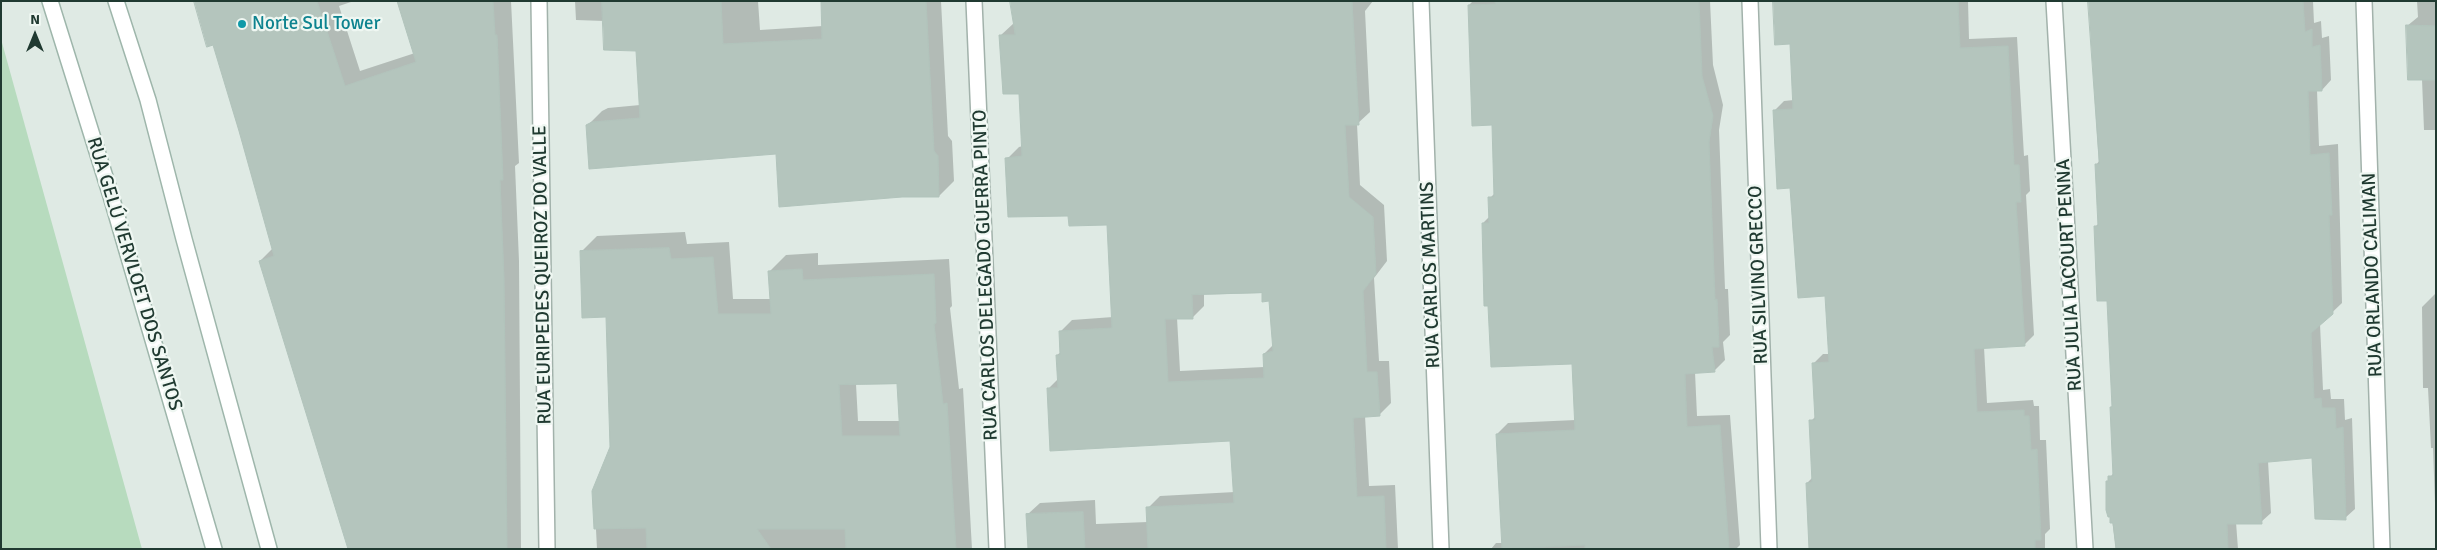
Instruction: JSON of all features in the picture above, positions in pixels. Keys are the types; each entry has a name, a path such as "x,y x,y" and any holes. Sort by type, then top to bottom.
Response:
{"street":[{"name":"RUA GELÚ VERVLOET DOS SANTOS","path":"50,1 111,196 214,549"},
{"path":"116,1 148,100 269,549"},
{"name":"RUA EURIPEDES QUEIROZ DO VALLE","path":"539,1 547,549"},
{"name":"RUA CARLOS DELEGADO GUERRA PINTO","path":"974,1 997,549"},
{"name":"RUA CARLOS MARTINS","path":"1420,1 1441,549"},
{"name":"RUA SILVINO GRECCO","path":"1750,1 1769,549"},
{"name":"RUA JULIA LACOURT PENNA","path":"2054,1 2085,549"},
{"name":"RUA ORLANDO CALIMAN","path":"2364,1 2382,549"}],"green space":[{"path":"1,39 142,549 1,549"}],"building":[{"path":"194,1 317,1 345,86 416,62 397,1 493,1 495,35 497,35 503,180 500,180 504,278 507,549 348,549 259,261 274,256 239,131 213,45 207,47"},
{"path":"602,1 721,1 723,44 822,39 821,1 926,1 934,151 938,156 939,197 902,197 779,207 776,154 589,169 586,125 592,122 640,118 636,51 604,50"},
{"path":"1010,1 1352,1 1359,125 1345,125 1349,197 1373,217 1376,274 1363,291 1367,372 1377,372 1380,416 1353,418 1357,497 1384,496 1386,549 1148,549 1146,507 1234,503 1230,441 1050,451 1047,388 1058,388 1056,355 1060,355 1059,331 1112,328 1107,225 1069,226 1068,216 1008,217 1005,158 1022,156 1019,94 1003,94 999,35 1015,35","holes":["1262,293 1262,302 1269,301 1273,351 1263,354 1264,378 1168,382 1165,319 1193,319 1192,295"]},
{"path":"1495,1 1699,1 1702,76 1713,116 1709,142 1715,300 1717,299 1719,347 1712,347 1715,372 1685,374 1687,427 1720,425 1729,549 1585,549 1585,545 1502,549 1496,434 1575,430 1572,364 1491,367 1488,306 1484,306 1482,223 1489,223 1488,197 1494,197 1492,125 1472,126 1468,5 1495,4"},
{"path":"1773,1 1958,1 1960,48 2008,46 2014,165 2019,165 2021,202 2016,202 2025,346 1974,349 1977,412 2024,410 2024,416 2029,416 2031,450 2037,449 2041,540 2035,540 2035,549 1809,549 1806,483 1812,482 1809,420 1815,420 1812,363 1829,362 1825,296 1798,298 1790,188 1777,189 1773,110 1793,109 1790,44 1775,45"},
{"path":"2088,1 2303,1 2305,32 2312,29 2312,47 2320,45 2322,91 2308,91 2310,155 2329,153 2332,215 2329,215 2333,314 2311,333 2314,399 2321,398 2322,408 2335,408 2336,429 2343,427 2346,520 2315,519 2312,458 2258,463 2262,524 2227,524 2228,549 2116,549 2113,523 2110,523 2110,517 2108,517 2106,510 2106,481 2108,481 2108,476 2113,476 2110,407 2112,407 2107,301 2097,301 2094,226 2098,226 2095,164 2099,164"},
{"path":"2406,25 2436,26 2436,80 2408,80"},
{"path":"669,248 671,259 713,257 718,314 771,314 768,271 802,269 803,280 934,274 936,323 934,324 943,404 947,403 956,549 846,549 845,529 757,529 771,549 647,549 646,528 594,529 592,491 610,447 606,317 582,318 580,251","holes":["897,384 900,436 842,436 839,385"]},
{"path":"1083,512 1085,549 1028,549 1026,514"}],"place":[{"name":"Norte Sul Tower","path":"242,24"}]}
